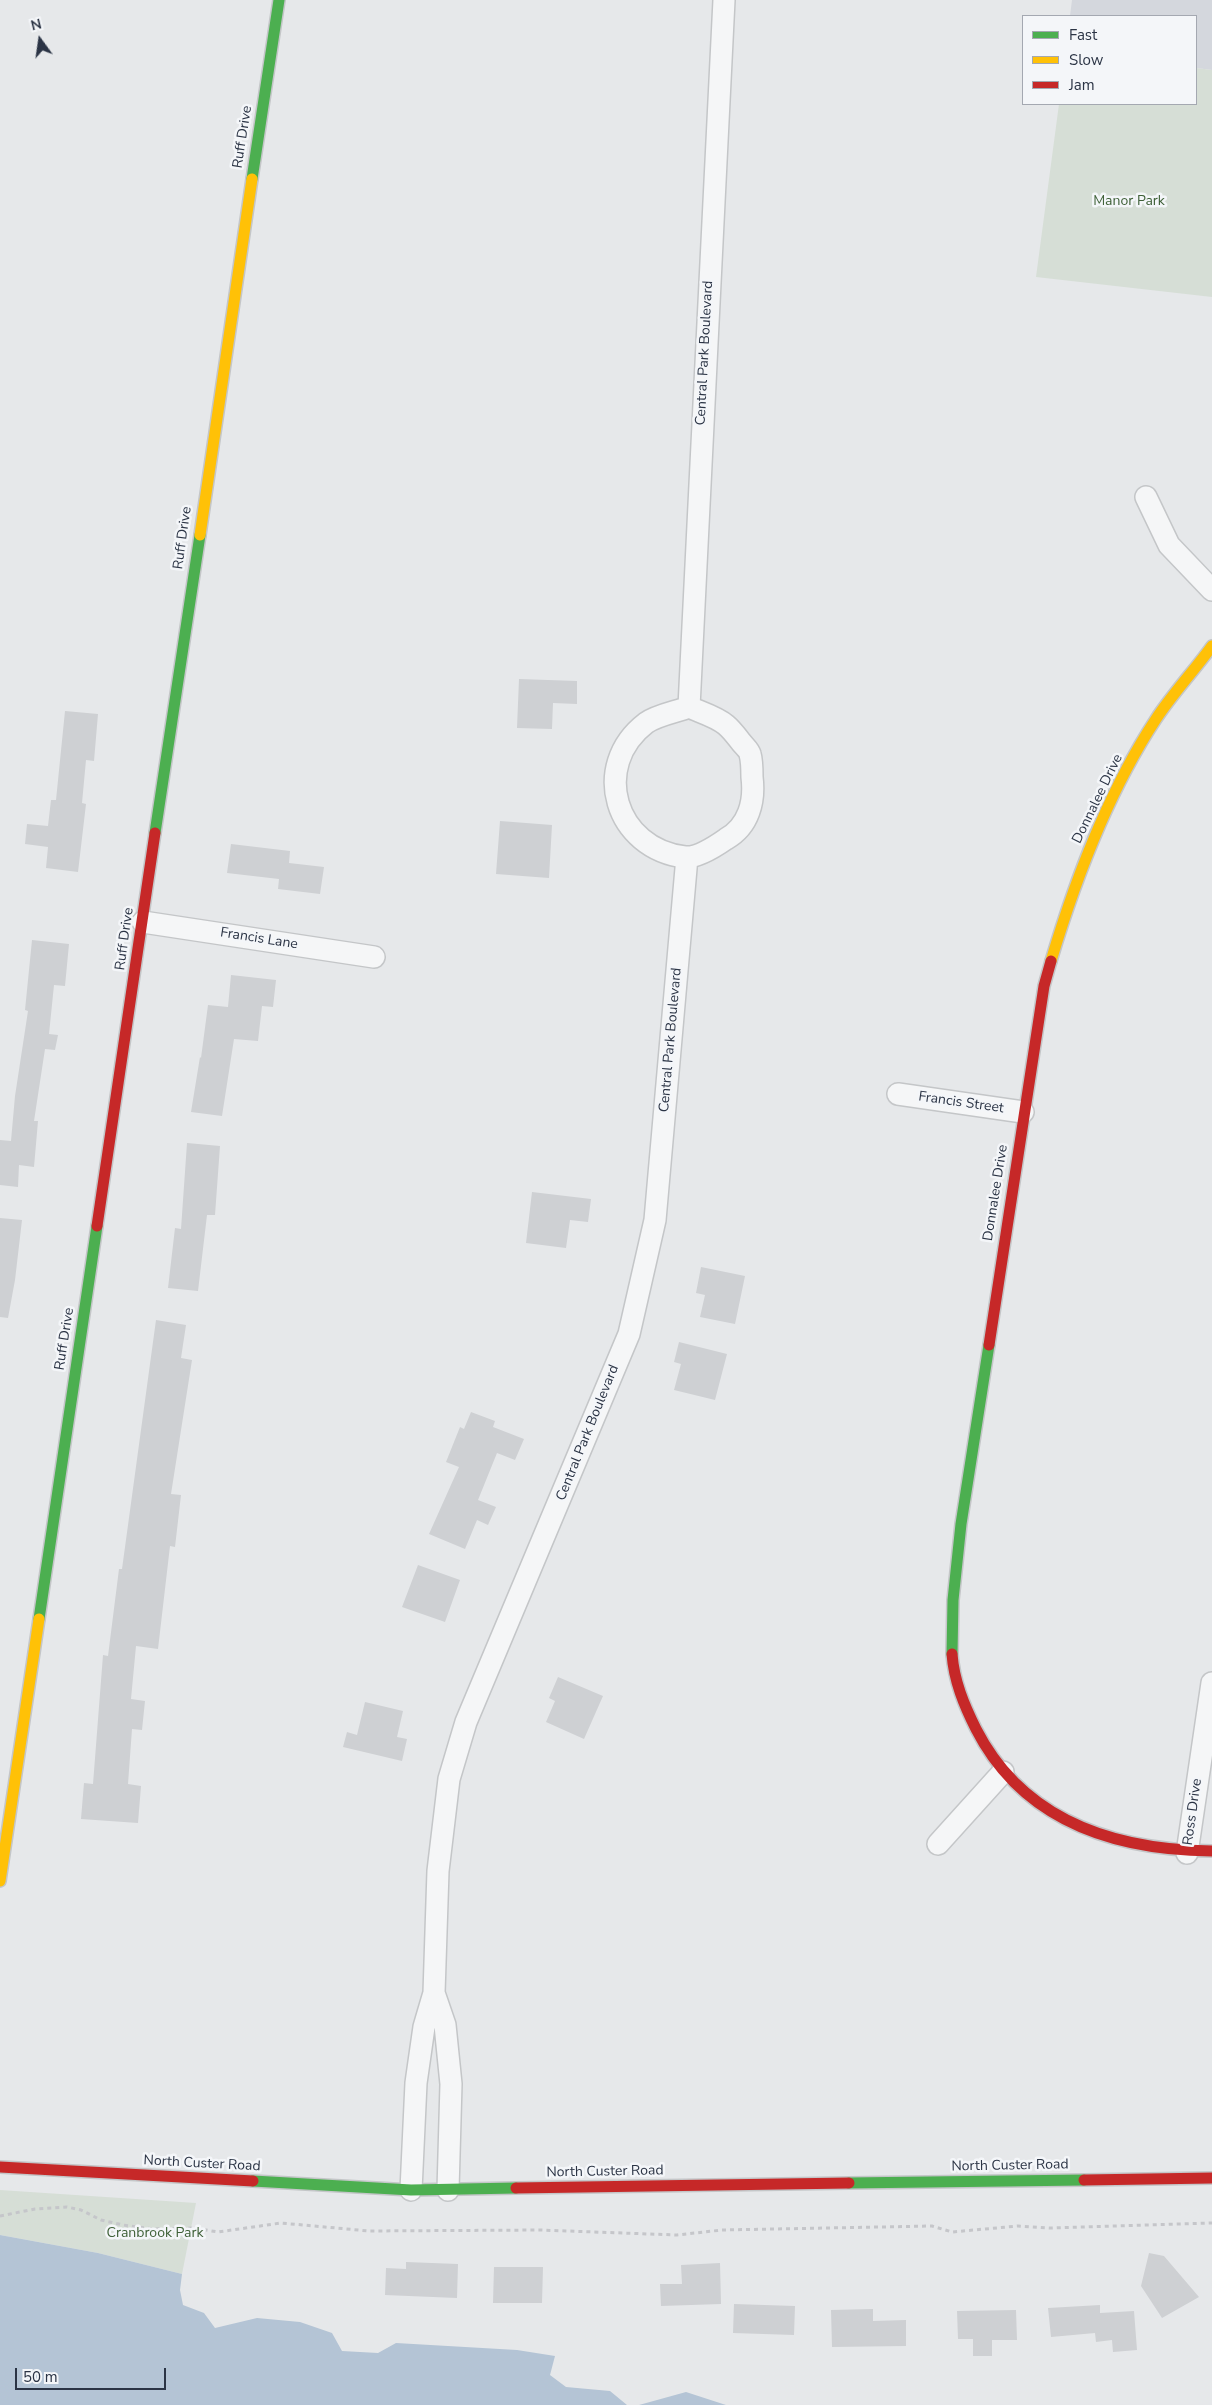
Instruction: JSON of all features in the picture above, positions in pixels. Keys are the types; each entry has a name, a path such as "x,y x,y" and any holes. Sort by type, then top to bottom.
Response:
{"street":[{"name":"Ruff Drive","path":"0,1881 279,0"},
{"name":"Central Park Boulevard","path":"689,707 724,0"},
{"path":"1146,498 1170,546 1212,590"},
{"name":"Donnalee Drive","path":"1212,646 1151,727 1117,788 1081,870 1059,932 1044,986 1023,1112 961,1524 953,1591 955,1675 974,1730 1003,1772 1041,1804 1071,1824 1143,1846 1187,1853 1212,1851"},
{"path":"689,707 726,724 750,752 754,794 746,820 732,836 710,849 687,857 657,848 631,829 621,812 614,792 616,767 623,749 633,735 648,722 689,707"},
{"name":"Central Park Boulevard","path":"412,2190 416,2083 424,2027 434,1994 438,1871 449,1779 466,1722 629,1334 655,1220 687,857"},
{"name":"Francis Lane","path":"143,922 374,957"},
{"name":"Francis Street","path":"898,1094 1023,1112"},
{"name":"Ross Drive","path":"1187,1853 1212,1683"},
{"path":"938,1844 1003,1772"},
{"name":"Central Park Boulevard","path":"434,1994 445,2025 451,2084 448,2190"},
{"name":"North Custer Road","path":"0,2167 412,2190 1212,2178"}],"path":[{"path":"0,2216 35,2209 66,2206 81,2210 101,2220 154,2229 194,2228 218,2232 281,2224 369,2232 540,2230 677,2235 732,2230 932,2226 952,2232 1018,2226 1050,2228 1212,2223"}],"shaded area":[{"path":"1072,0 1212,0 1212,70 1197,68 1197,15 1070,15"}],"green space":[{"name":"Manor Park","path":"1197,68 1212,70 1212,297 1036,277 1059,105 1197,105"},
{"name":"Cranbrook Park","path":"0,2190 196,2203 182,2274 98,2253 0,2235"}],"water":[{"path":"0,2235 98,2253 182,2274 180,2290 183,2305 204,2313 215,2328 257,2318 300,2322 332,2333 342,2351 378,2353 396,2343 517,2350 555,2356 550,2375 566,2387 610,2391 627,2405 0,2405"},
{"path":"686,2392 726,2405 639,2405"}],"building":[{"path":"519,679 577,681 577,704 553,703 552,729 517,728"},
{"path":"65,711 98,714 94,761 86,760 82,803 86,804 78,872 46,868 48,847 25,844 27,824 48,826 51,800 56,800"},
{"path":"500,821 552,825 549,878 496,874"},
{"path":"231,844 290,851 289,863 324,867 320,894 278,889 279,879 227,873"},
{"path":"32,940 69,944 65,986 54,985 49,1034 58,1035 55,1050 45,1049 34,1121 38,1121 34,1167 19,1165 18,1187 0,1185 0,1140 11,1141 15,1096 28,1011 25,1010"},
{"path":"231,975 276,980 273,1007 262,1006 258,1041 234,1039 222,1116 191,1112 208,1005 228,1007"},
{"path":"187,1143 220,1146 215,1215 207,1215 198,1291 168,1288 175,1228 181,1229"},
{"path":"532,1192 591,1199 588,1222 570,1220 566,1248 526,1243"},
{"path":"0,1218 22,1220 15,1280 8,1318 0,1317"},
{"path":"701,1267 745,1276 735,1324 700,1317 705,1295 696,1293"},
{"path":"156,1320 186,1325 181,1358 192,1360 171,1494 181,1495 175,1547 170,1546 158,1649 136,1646 131,1699 145,1701 142,1730 132,1729 128,1784 141,1786 138,1823 81,1819 84,1783 93,1784 103,1655 108,1656 119,1569 122,1569"},
{"path":"679,1342 727,1354 715,1400 674,1390 681,1364 674,1362"},
{"path":"471,1412 495,1421 493,1427 524,1439 515,1460 497,1453 478,1500 496,1507 488,1525 477,1520 465,1549 429,1534 459,1467 446,1462 460,1427 464,1429"},
{"path":"418,1565 460,1580 445,1622 402,1607"},
{"path":"558,1677 603,1696 584,1739 546,1722 555,1701 549,1698"},
{"path":"365,1702 403,1711 397,1737 407,1739 402,1761 343,1747 347,1732 357,1735"},
{"path":"1149,2253 1164,2256 1199,2297 1162,2318 1141,2286"},
{"path":"406,2262 458,2264 457,2298 385,2295 386,2268 406,2269"},
{"path":"720,2263 721,2304 661,2306 660,2284 682,2284 681,2265"},
{"path":"494,2267 543,2267 542,2303 493,2303"},
{"path":"734,2304 795,2306 794,2335 733,2333"},
{"path":"1100,2305 1100,2313 1134,2311 1137,2350 1113,2352 1112,2340 1096,2342 1095,2333 1051,2337 1048,2308"},
{"path":"873,2309 873,2321 906,2320 906,2346 832,2347 831,2310"},
{"path":"1016,2310 1017,2340 992,2340 992,2356 973,2356 973,2339 958,2339 957,2311"}],"traffic: fast":[{"path":"252,179 279,0"},
{"path":"155,833 200,535"},
{"path":"39,1619 97,1226"},
{"path":"952,1654 953,1600 961,1524 989,1345"},
{"path":"849,2183 1084,2180"},
{"path":"253,2181 411,2190 516,2188"}],"traffic: slow":[{"path":"200,535 252,179"},
{"path":"1051,961 1071,898 1095,836 1123,776 1156,719 1212,646"},
{"path":"0,1881 39,1619"}],"traffic: jam":[{"path":"97,1226 155,833"},
{"path":"989,1345 1044,986 1051,961"},
{"path":"952,1654 960,1693 976,1729 996,1761 1019,1787 1046,1808 1075,1824 1107,1836 1141,1844 1176,1849 1212,1851"},
{"path":"0,2167 253,2181"},
{"path":"1084,2180 1212,2178"},
{"path":"516,2188 849,2183"}]}
